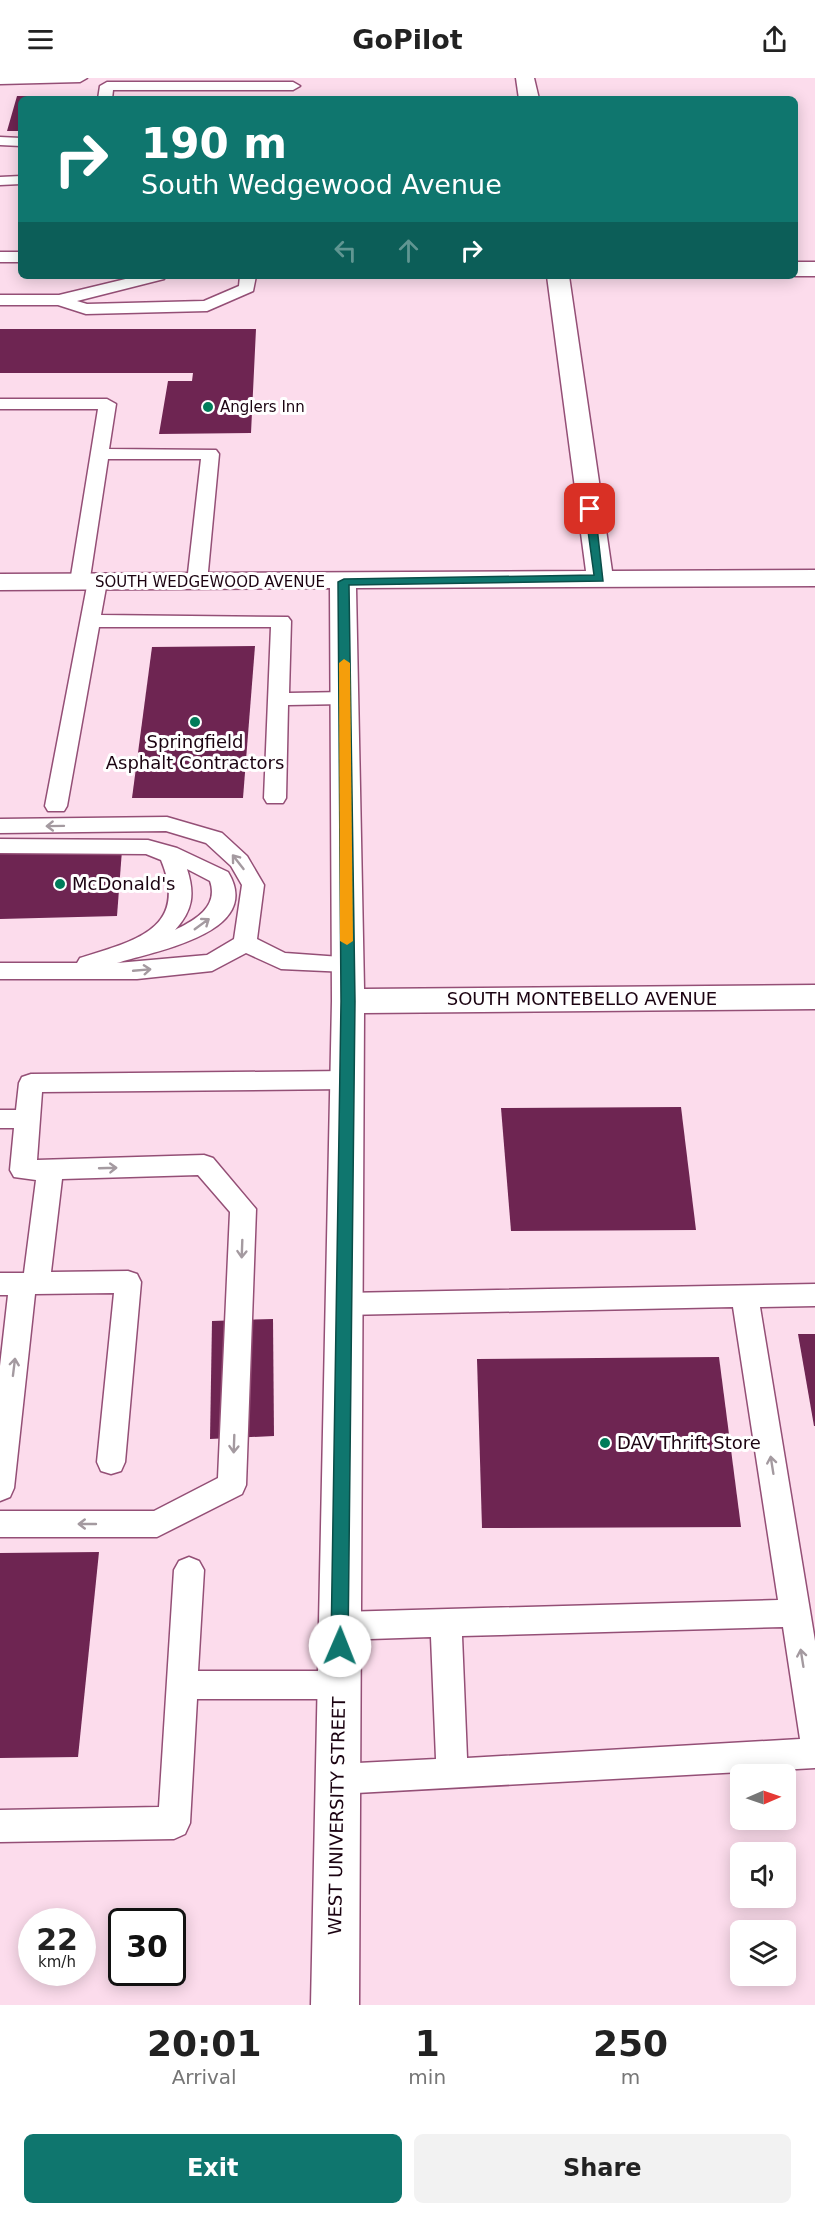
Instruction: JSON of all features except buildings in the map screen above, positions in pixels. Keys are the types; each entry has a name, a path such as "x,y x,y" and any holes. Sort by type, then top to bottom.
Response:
{"street":[{"path":"525,78 528,96"},
{"path":"798,269 815,269"},
{"path":"558,279 600,579"},
{"name":"SOUTH WEDGEWOOD AVENUE","path":"0,582 815,578"},
{"name":"WEST UNIVERSITY STREET","path":"335,2005 348,982 344,582"},
{"name":"SOUTH MONTEBELLO AVENUE","path":"348,982 815,997"}],"lane":[{"path":"0,80 79,78 106,93 142,82 293,88"},
{"path":"0,141 18,142"},
{"path":"0,181 18,180"},
{"path":"0,257 18,257"},
{"path":"0,300 59,300 146,279"},
{"path":"59,300 86,309 207,306 247,288 248,279"},
{"path":"2,403 107,404 99,454 88,582 90,621 56,806"},
{"path":"99,454 210,454 197,582"},
{"path":"90,621 281,621 275,798"},
{"path":"279,699 345,698"},
{"path":"0,826 167,824 214,838 239,861 253,885 245,943"},
{"path":"0,846 148,847 201,866 220,877 225,891 221,908 202,926 181,936 149,944 69,971"},
{"path":"149,944 180,909 184,895 169,853"},
{"path":"245,943 281,962 348,982"},
{"path":"0,971 136,971 212,963 245,943"},
{"path":"0,1524 157,1524 232,1485 243,1209 204,1165 23,1170 31,1083 346,1080"},
{"path":"0,1119 28,1119"},
{"path":"0,1488 20,1284 50,1170"},
{"path":"20,1284 128,1282 111,1462"},
{"path":"344,1305 815,1295"},
{"path":"746,1296 815,1736"},
{"path":"0,1827 174,1823 184,1685 189,1570"},
{"path":"340,1626 795,1613"},
{"path":"446,1624 452,1774"},
{"path":"184,1685 339,1685"},
{"path":"338,1779 815,1753"}],"slow traffic":[{"path":"344,663 347,941"}],"place":[{"name":"Anglers Inn","path":"208,407"},
{"name":"Springfield Asphalt Contractors","path":"195,722"},
{"name":"McDonald's","path":"60,884"},
{"name":"DAV Thrift Store","path":"605,1443"}],"route":[{"path":"340,1646 348,1001 344,582 600,579 590,509"}]}
